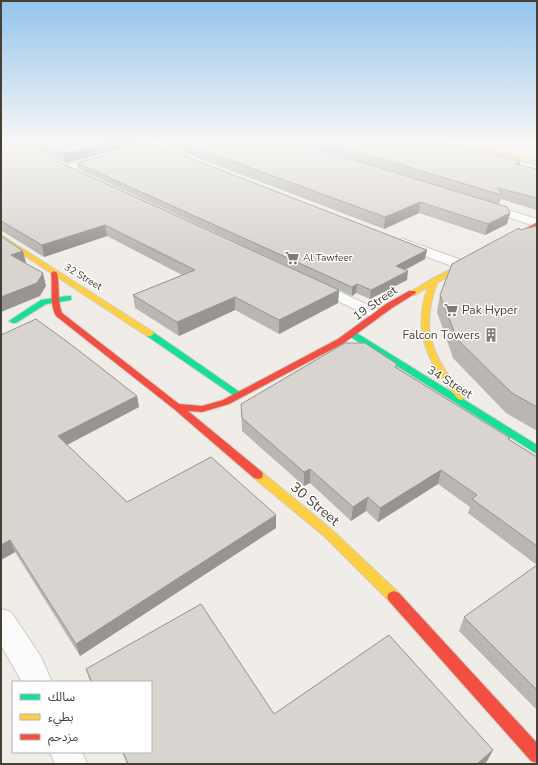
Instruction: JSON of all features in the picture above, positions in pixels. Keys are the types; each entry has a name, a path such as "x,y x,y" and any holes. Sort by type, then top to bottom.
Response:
{"street":[{"path":"480,200 499,210 537,223"},
{"path":"496,247 537,223"},
{"name":"32 Street","path":"1,238 54,273 101,301"},
{"path":"393,239 462,266"},
{"name":"19 Street","path":"177,407 202,409 217,406 226,402 352,334 376,314 434,280 483,254"},
{"name":"32 Street","path":"54,273 58,285 54,299"},
{"path":"305,280 376,314"},
{"path":"434,280 428,291 422,315 423,328 427,343 444,376 458,394 476,412"},
{"path":"38,316 10,323 38,305 54,299 74,297 101,301 239,395"},
{"name":"30 Street","path":"54,299 56,309 65,318 177,407 328,533 361,563 395,598 537,755"},
{"path":"51,316 65,318"},
{"name":"34 Street","path":"352,334 537,450"},
{"path":"220,415 226,402"},
{"path":"215,439 216,429"},
{"path":"1,621 31,666 37,681"},
{"path":"66,753 71,764"}],"building":[{"path":"1,179 95,179 339,290 279,320 235,297 177,322 133,295 195,270 105,225 42,245 1,221"},
{"path":"112,179 243,179 427,250 396,266 408,271 371,290 357,284 352,287"},
{"path":"280,179 415,179 507,207 510,213 488,224 420,202 385,217"},
{"path":"447,179 537,179 537,198 498,188 502,195"},
{"name":"Falcon Towers","path":"537,226 537,407 512,393 457,339 440,295 452,264 519,228 520,230"},
{"path":"1,236 23,251 11,255 43,273 37,283 1,297"},
{"path":"36,319 137,396 58,436 127,502 211,457 276,515 76,644 10,540 1,545 1,335"},
{"path":"345,343 365,343 397,364 395,367 510,438 508,439 537,457 537,546 472,499 477,495 441,470 380,508 368,497 353,507 310,469 304,472 242,418 241,404"},
{"path":"537,565 537,690 464,617"},
{"path":"201,604 274,714 389,635 493,750 477,764 128,764 123,753 152,753 152,681 92,681 86,669"}],"traffic: fast":[{"path":"13,321 44,302 68,298"},
{"path":"150,334 239,395"},
{"path":"352,334 537,450"}],"traffic: slow":[{"path":"1,237 150,334"},
{"path":"412,293 475,259"},
{"path":"434,280 428,297 425,313 425,328 428,343 440,370 461,397"},
{"path":"258,475 328,533 394,597"}],"traffic: jam":[{"path":"505,242 537,224"},
{"path":"54,273 55,299 59,314 177,407 258,475"},
{"path":"177,407 202,409 226,402 341,341 389,306 412,293"},
{"path":"394,597 537,755"}],"place":[{"name":"Al Tawfeer","path":"292,258"},
{"name":"Pak Hyper","path":"451,310"},
{"name":"Falcon Towers","path":"491,335"}]}
